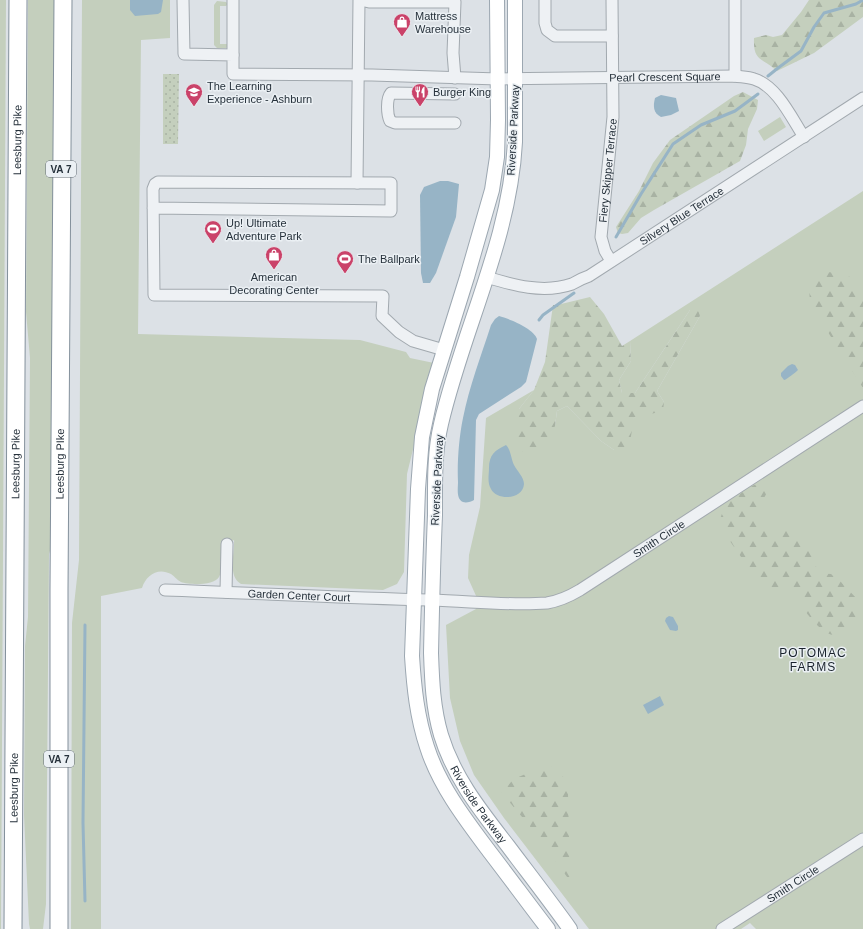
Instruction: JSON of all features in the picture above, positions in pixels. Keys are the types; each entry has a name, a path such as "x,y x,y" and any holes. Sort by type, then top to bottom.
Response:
{"highway":[{"name":"Leesburg Pike","path":"13,929 18,0"},
{"name":"Leesburg PIke","path":"60,929 59,590 63,0"}],"main road":[{"name":"Riverside Parkway","path":"497,0 498,120 497,150 492,190 468,277 429,402 420,453 412,656 417,707 427,748 446,790 459,810 548,929"},
{"name":"Riverside Parkway","path":"515,0 515,142 511,181 505,214 440,426 435,482 431,654 432,680 435,711 441,735 448,755 468,793 570,929"}],"street":[{"path":"183,0 184,54 233,55 233,0"},
{"path":"357,183 360,0 369,2 455,1 455,78"},
{"path":"545,0 545,23 547,30 555,36 612,36"},
{"name":"Fiery Skipper Terrace","path":"611,261 605,251 601,237 613,117 612,0"},
{"path":"735,0 735,76"},
{"name":"Pearl Crescent Square","path":"233,55 233,74 358,75 498,79 735,76 753,78 767,85 775,93 804,137"},
{"path":"454,123 395,123 390,121 388,117 388,99 391,93 411,92 419,94 455,94"},
{"name":"Silvery Blue Terrace","path":"486,277 515,286 535,288 571,284 589,276 863,98"},
{"path":"153,208 391,211 391,183 158,182 155,184 153,189 153,208 154,295 383,296 382,316 399,332 413,341 444,350"},
{"name":"Smith Circle","path":"432,600 533,603 548,602 571,595 863,406"},
{"path":"226,592 227,544"},
{"name":"Garden Center Court","path":"165,590 432,600"},
{"name":"Smith Circle","path":"722,929 863,839"}],"green space":[{"path":"0,0 6,0 1,929 0,929"},
{"path":"28,0 55,0 52,544 49,554 46,904 43,929 30,929 29,924 24,815 25,646 28,617 30,358 26,312"},
{"path":"82,0 170,0 170,38 141,40 138,334 360,340 406,352 410,358 434,363 407,474 404,572 397,584 383,590 241,584 234,576 233,570 234,540 222,547 220,574 216,580 212,582 201,584 185,583 171,574 162,571 153,574 146,579 142,588 101,596 101,929 71,929 72,623 79,560"},
{"path":"809,0 863,0 863,17 814,53 777,71 757,55 754,46 754,38 766,35 773,37 782,35"},
{"path":"217,1 226,2 228,4 226,6 220,6 220,44 227,44 228,47 226,48 217,48 214,45 214,5"},
{"path":"163,74 179,74 178,144 163,144"},
{"path":"743,92 758,100 757,109 748,129 746,145 740,161 641,218 628,233 618,233 616,227 639,191 653,163 670,140 734,96"},
{"path":"780,117 786,127 764,141 758,131"},
{"path":"863,191 863,929 756,929 750,923 741,929 589,929 504,818 474,775 460,741 450,698 446,625 476,609 477,598 468,578 469,555 480,507 486,418 534,390 519,409 555,426 557,411 567,406 601,441 614,450 634,418 664,402 657,391 700,316 690,310 635,393 622,393 619,380 631,361 630,341"},
{"path":"827,272 839,273 850,277 863,297 863,388 811,305 810,289 817,279"},
{"path":"590,297 604,314 622,346 630,341 631,361 619,380 622,393 635,393 690,310 697,307 700,316 657,391 664,402 663,411 634,418 629,448 614,450 601,441 567,406 557,411 555,426 539,453 523,452 517,441 519,409 534,390 545,362 553,305"},
{"path":"765,482 769,489 756,512 754,520 760,528 787,531 815,555 815,563 818,573 831,574 857,599 859,618 848,630 838,635 834,635 821,629 807,614 786,583 781,585 776,594 770,594 762,587 725,534 720,519 723,511 732,499 754,485"},
{"path":"546,765 561,770 568,793 570,881 533,830 501,792 514,779"}],"water":[{"path":"130,0 163,0 161,12 158,14 135,16 130,10"},
{"path":"661,95 676,98 679,111 671,115 661,117 658,115 654,109 654,104 655,98"},
{"path":"440,181 448,181 459,184 456,217 436,273 430,283 423,283 421,273 420,195 424,187"},
{"path":"499,316 527,328 535,335 537,339 526,382 521,387 479,414 476,420 474,500 464,502 461,501 458,496 458,458 462,425 472,383 491,325"},
{"path":"792,364 795,365 798,370 784,380 781,373"},
{"path":"506,445 509,449 514,465 524,481 523,489 515,496 509,497 499,496 494,493 490,487 489,481 489,463 491,456"},
{"path":"669,616 673,617 678,626 678,630 670,630 665,621"},
{"path":"660,696 664,705 648,714 643,705"}],"waterway":[{"path":"768,76 801,51 814,27 824,13 856,4 863,0"},
{"path":"616,237 673,144 701,125 735,111 758,94"},
{"path":"539,320 543,315 574,293"},
{"path":"85,625 83,823 85,901"}],"place":[{"name":"Mattress Warehouse","path":"402,37"},
{"name":"The Learning Experience - Ashburn","path":"194,107"},
{"name":"Burger King","path":"420,107"},
{"name":"Up! Ultimate Adventure Park","path":"213,244"},
{"name":"American Decorating Center","path":"274,270"},
{"name":"The Ballpark","path":"345,274"}],"district":[{"name":"POTOMAC FARMS","path":"813,660"}]}
